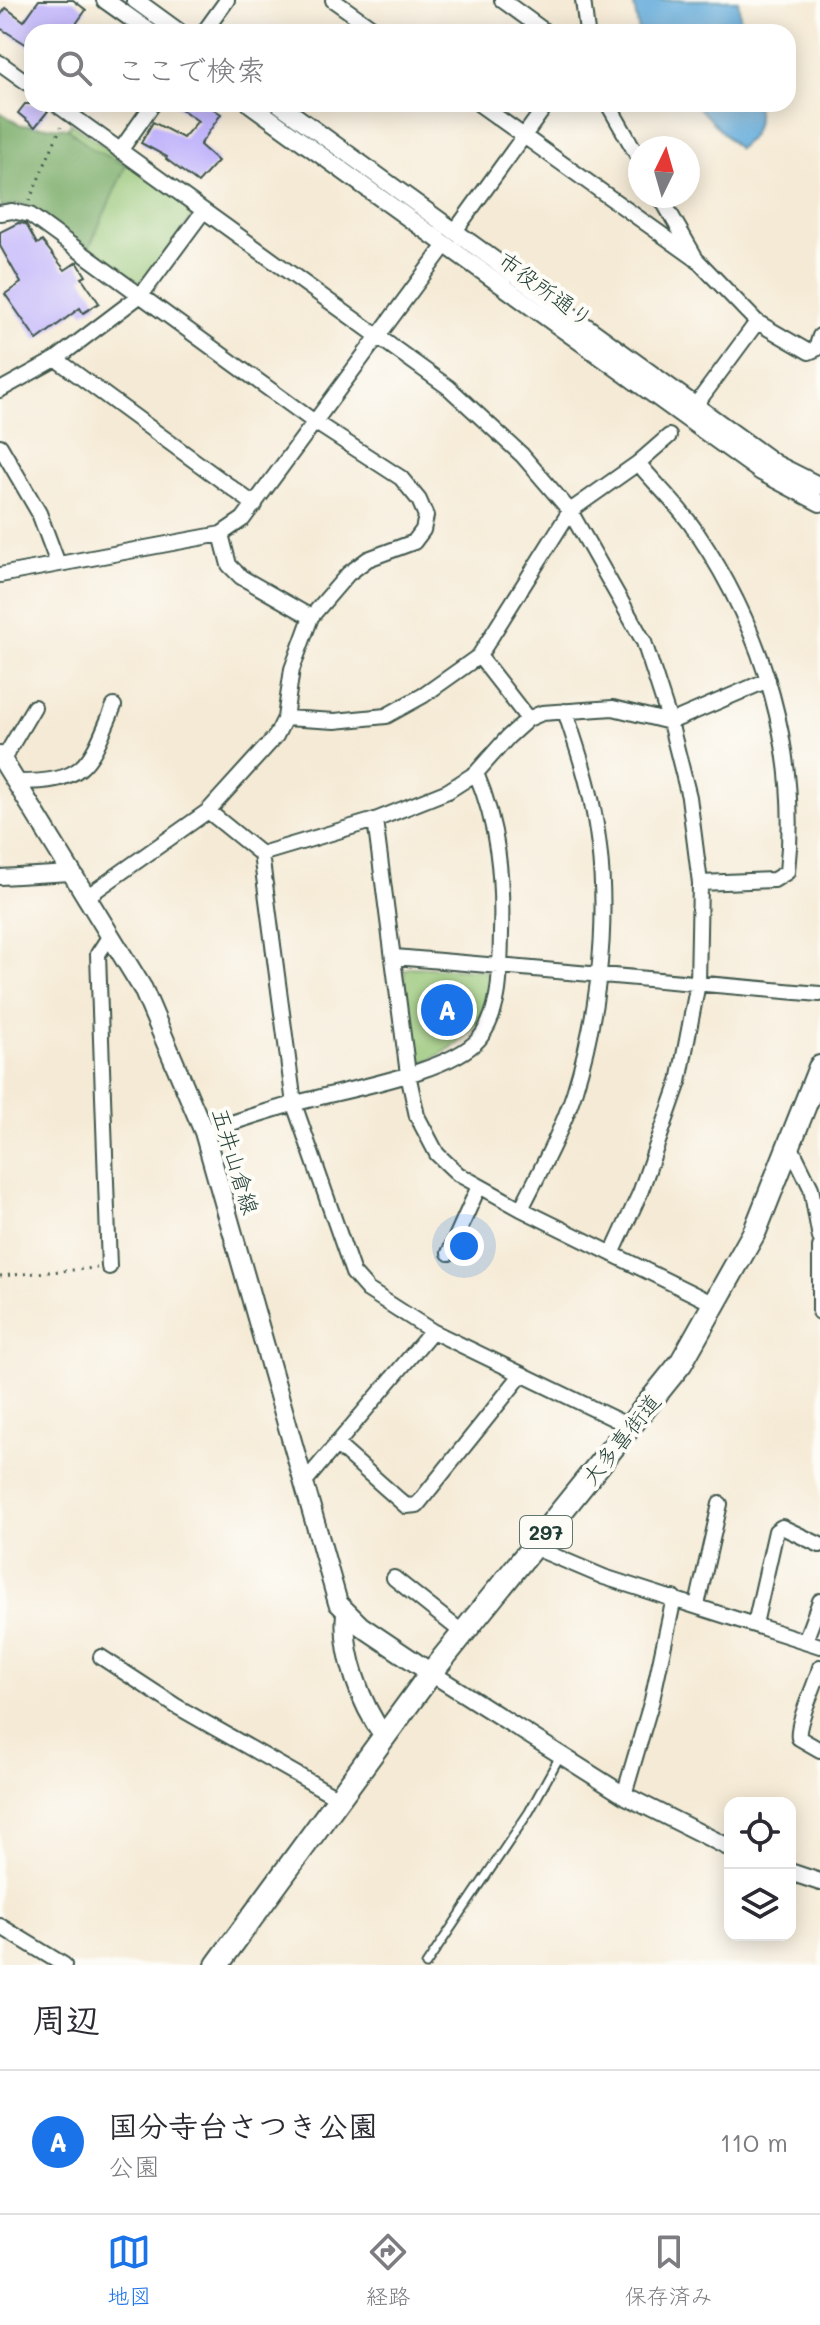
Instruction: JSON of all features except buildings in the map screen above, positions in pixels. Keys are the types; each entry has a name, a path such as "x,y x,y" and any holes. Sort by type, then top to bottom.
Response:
{"highway":[{"name":"大多喜街道","path":"217,1965 431,1673 681,1363 755,1231 820,1067"}],"main road":[{"name":"五井山倉線","path":"2,757 143,989 204,1132 332,1587 346,1614 345,1638 350,1656 366,1708 384,1736"},
{"path":"346,1614 431,1673"}],"street":[{"path":"105,0 139,24"},
{"path":"135,0 168,24"},
{"path":"210,24 227,0"},
{"path":"333,0 367,24"},
{"path":"502,0 535,24"},
{"path":"583,0 586,24"},
{"path":"0,63 24,80"},
{"path":"67,112 202,213 376,335 458,397 522,455 570,511 644,642 670,722 689,797 700,883 698,983 675,1096 640,1193 612,1254"},
{"path":"120,151 147,112"},
{"name":"市役所通り","path":"262,112 776,464 820,486"},
{"name":"市役所通り","path":"289,112 450,238 761,472 820,503"},
{"path":"490,112 696,259 757,322 809,352 816,349 820,336"},
{"path":"0,575 221,534 255,505 313,421 541,112"},
{"path":"613,112 628,139"},
{"path":"667,208 696,259"},
{"path":"0,213 12,211 23,214 142,294 313,421 401,478 419,500 426,516 423,530 414,542 368,559 348,574 311,617 292,669 285,718 276,736 208,811 85,898"},
{"path":"0,390 56,359 142,294 202,213"},
{"path":"695,406 757,322"},
{"path":"56,359 255,505"},
{"path":"285,718 335,721 386,716 424,695 479,656 570,511 638,463 669,436"},
{"path":"0,446 39,513 58,564"},
{"path":"638,463 697,531 743,611 768,680 790,775 791,835 787,872 774,880 700,883"},
{"path":"221,534 229,565 241,577 311,617"},
{"path":"479,656 528,719"},
{"path":"261,854 416,805 476,773 528,719 565,711 613,708 670,722 768,680"},
{"path":"18,782 48,782 71,776 89,761 114,706"},
{"path":"2,757 34,707"},
{"path":"521,1209 573,1095 589,1037 600,974 600,856 589,787 565,711"},
{"path":"204,1132 408,1074 453,1058 480,1038 495,1002 500,966 500,863 491,809 476,773"},
{"path":"208,811 261,854 294,1104 353,1273 368,1290 432,1331 631,1427"},
{"path":"375,820 408,1074 426,1137 458,1174 521,1209 716,1305"},
{"path":"0,877 71,873"},
{"path":"109,937 98,954 109,1267"},
{"path":"395,957 820,994"},
{"path":"790,1145 811,1188 820,1238"},
{"path":"449,1253 479,1186"},
{"path":"820,1247 820,1312"},
{"path":"303,1484 432,1331"},
{"path":"336,1444 406,1506 417,1505 522,1374"},
{"path":"697,1605 720,1504"},
{"path":"755,1624 776,1531 782,1527 820,1545"},
{"path":"533,1547 604,1577 820,1646"},
{"path":"394,1578 463,1633"},
{"path":"624,1795 652,1700 674,1598"},
{"path":"805,1641 820,1601"},
{"path":"101,1657 176,1706 340,1799"},
{"path":"820,1667 813,1696 797,1728 799,1738 820,1750"},
{"path":"431,1673 624,1795 724,1845"},
{"path":"796,1874 820,1882"},
{"path":"0,1926 64,1965"}],"lane":[{"path":"426,1965 514,1835 560,1756"}],"path":[{"path":"23,214 61,112"},
{"path":"0,1276 109,1267"}],"green space":[{"path":"0,112 20,125 67,128 92,149 126,165 89,248 31,207 22,204 0,207"},
{"path":"71,123 191,208 192,217 142,284 31,207"},
{"path":"410,967 483,970 491,977 486,1007 472,1030 451,1048 425,1062 415,1059 404,971"}],"water":[{"path":"633,0 738,0 741,24 638,24"},
{"path":"703,112 757,112 754,130 738,149"}],"place":[{"name":"国分寺台さつき公園","path":"447,1010"}]}
